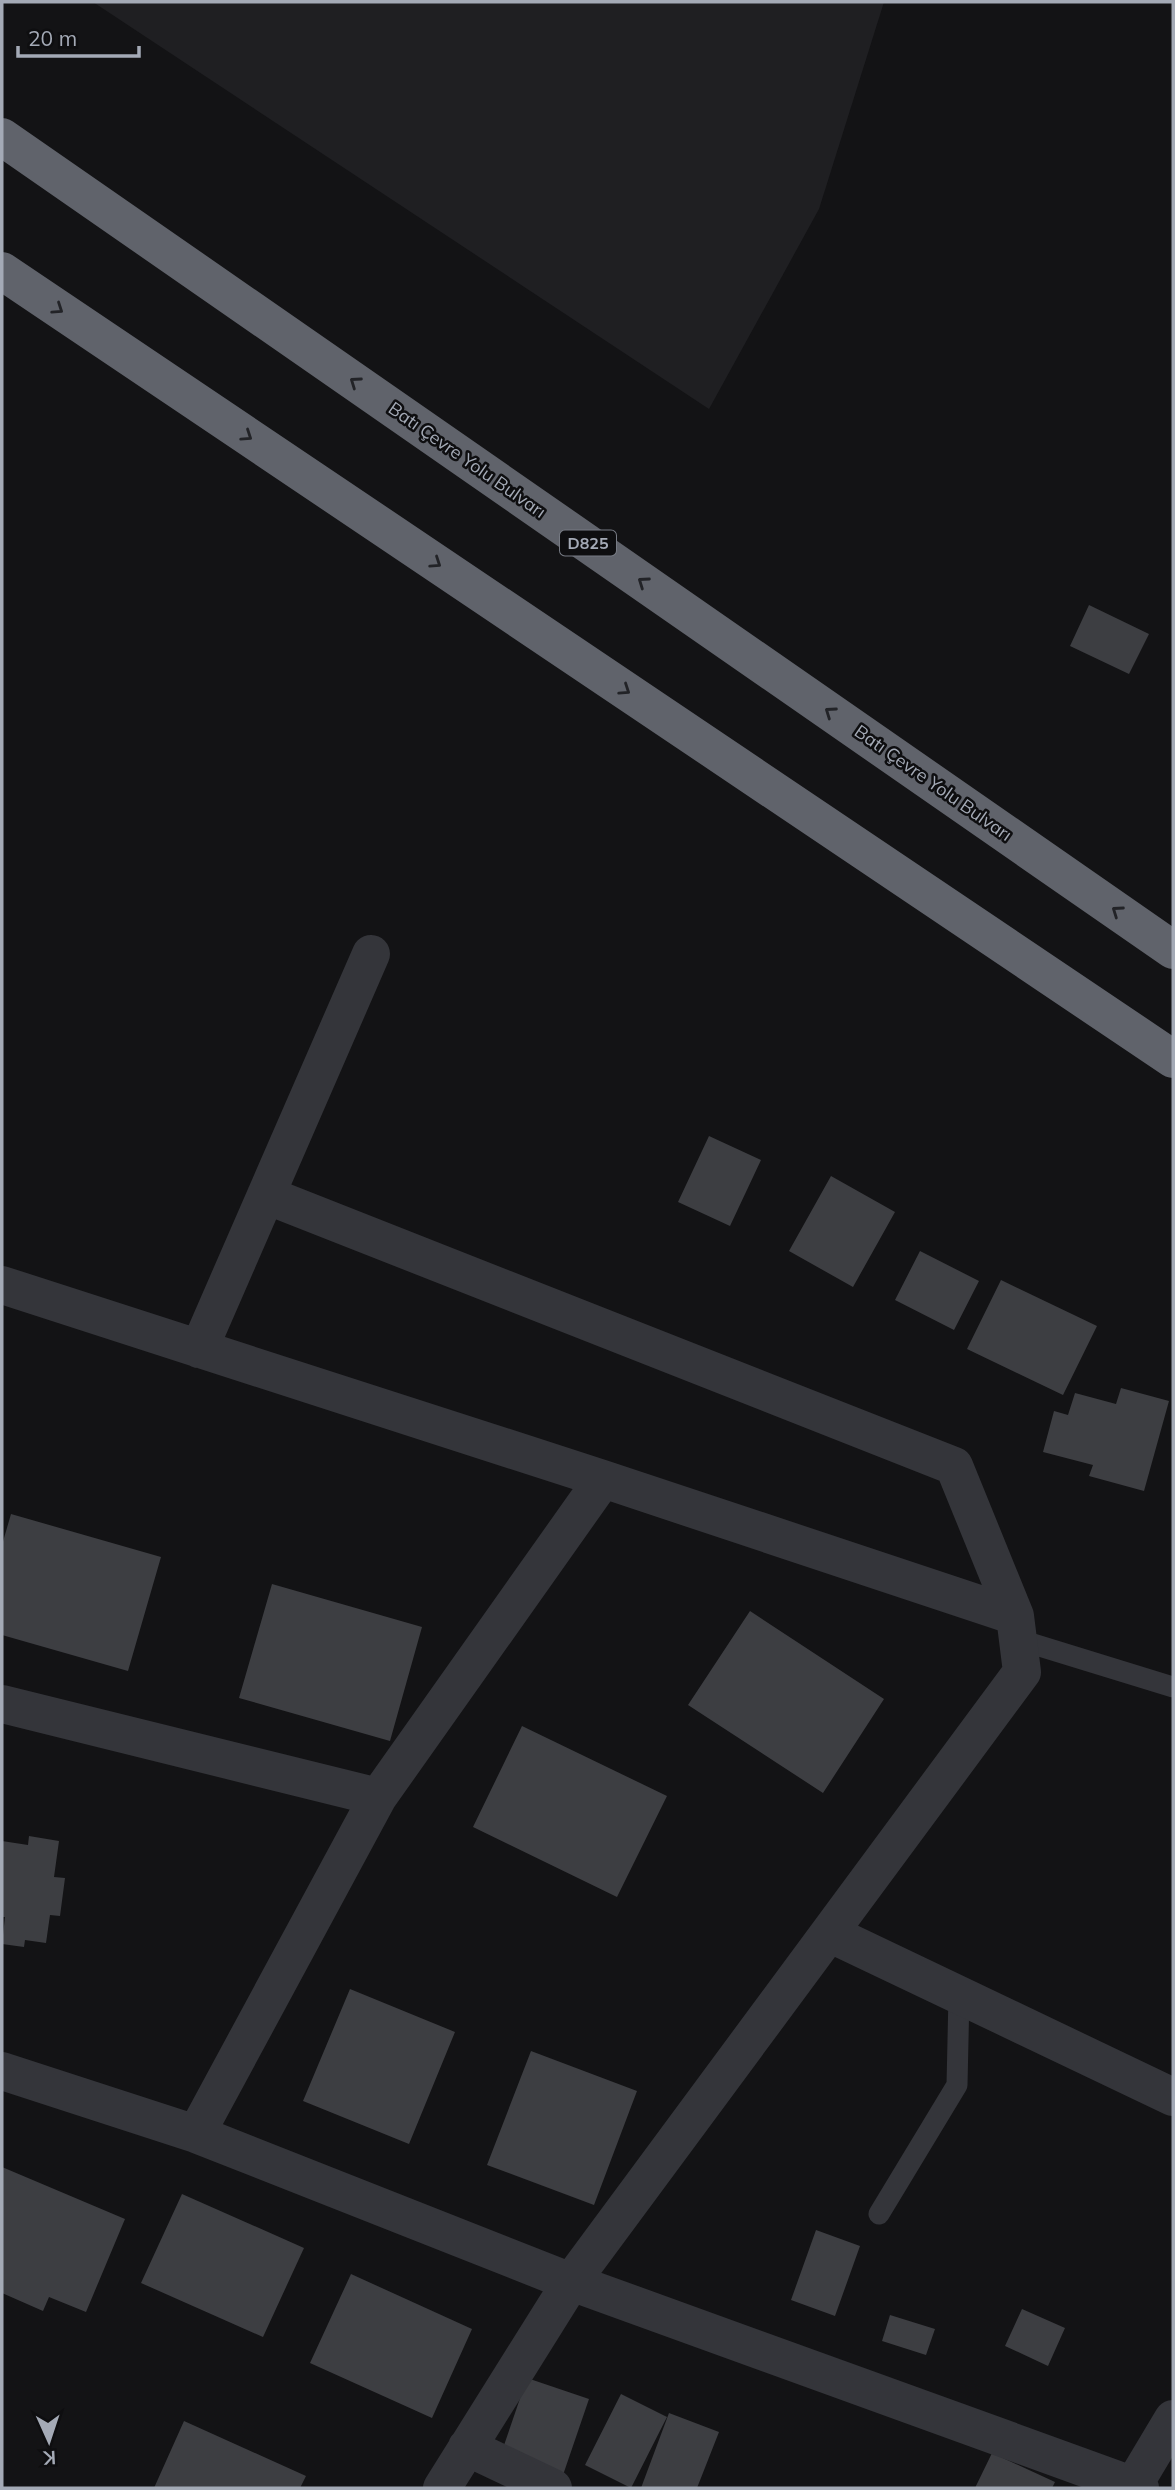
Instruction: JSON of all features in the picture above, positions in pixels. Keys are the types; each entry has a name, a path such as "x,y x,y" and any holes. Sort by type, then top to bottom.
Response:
{"highway":[{"name":"Batı Çevre Yolu Bulvarı","path":"2,137 1173,950"},
{"path":"2,271 1173,1059"}],"street":[{"path":"199,1349 371,954"},
{"path":"266,1195 954,1466 1016,1627 1022,1672 571,2282 442,2488"},
{"path":"2,1285 603,1479 1016,1627"},
{"path":"196,2134 378,1797 603,1479"},
{"path":"2,1704 378,1797"},
{"path":"829,1933 1173,2096"},
{"path":"2,2071 196,2134 571,2282 1136,2487 1173,2419"},
{"path":"467,2447 553,2488"}],"lane":[{"path":"1016,1627 1173,1687"},
{"path":"879,2214 957,2085 959,1995"}],"shaded area":[{"path":"93,2 884,2 819,209 709,409"}],"building":[{"path":"1089,605 1149,634 1129,674 1070,646"},
{"path":"709,1136 761,1160 730,1226 678,1202"},
{"path":"831,1176 895,1212 853,1287 789,1251"},
{"path":"920,1251 979,1281 954,1330 895,1300"},
{"path":"1001,1280 1097,1326 1063,1395 967,1349"},
{"path":"1121,1388 1169,1401 1144,1491 1089,1476 1093,1465 1043,1452 1054,1411 1068,1415 1075,1393 1116,1404"},
{"path":"11,1514 161,1557 128,1671 2,1635 2,1545"},
{"path":"272,1584 422,1627 390,1741 239,1698"},
{"path":"750,1611 884,1699 823,1793 688,1705"},
{"path":"522,1726 667,1796 617,1897 473,1827"},
{"path":"29,1836 59,1841 54,1877 65,1878 60,1916 50,1915 46,1943 25,1940 24,1947 2,1944 5,1917 2,1917 2,1841 28,1845"},
{"path":"350,1989 455,2032 409,2144 303,2101"},
{"path":"531,2051 637,2091 594,2205 487,2165"},
{"path":"2,2167 125,2219 86,2312 49,2297 43,2311 2,2293"},
{"path":"182,2194 304,2248 263,2337 141,2283"},
{"path":"816,2230 860,2246 835,2316 791,2300"},
{"path":"351,2274 472,2329 432,2418 310,2363"},
{"path":"1022,2309 1065,2328 1048,2366 1005,2346"},
{"path":"890,2315 935,2329 926,2355 882,2341"},
{"path":"527,2378 589,2399 563,2475 501,2454"},
{"path":"621,2394 667,2417 631,2488 585,2465"},
{"path":"669,2413 719,2432 697,2488 641,2488"},
{"path":"184,2421 306,2476 300,2488 154,2488"},
{"path":"992,2453 1055,2482 1052,2488 975,2488"}]}
